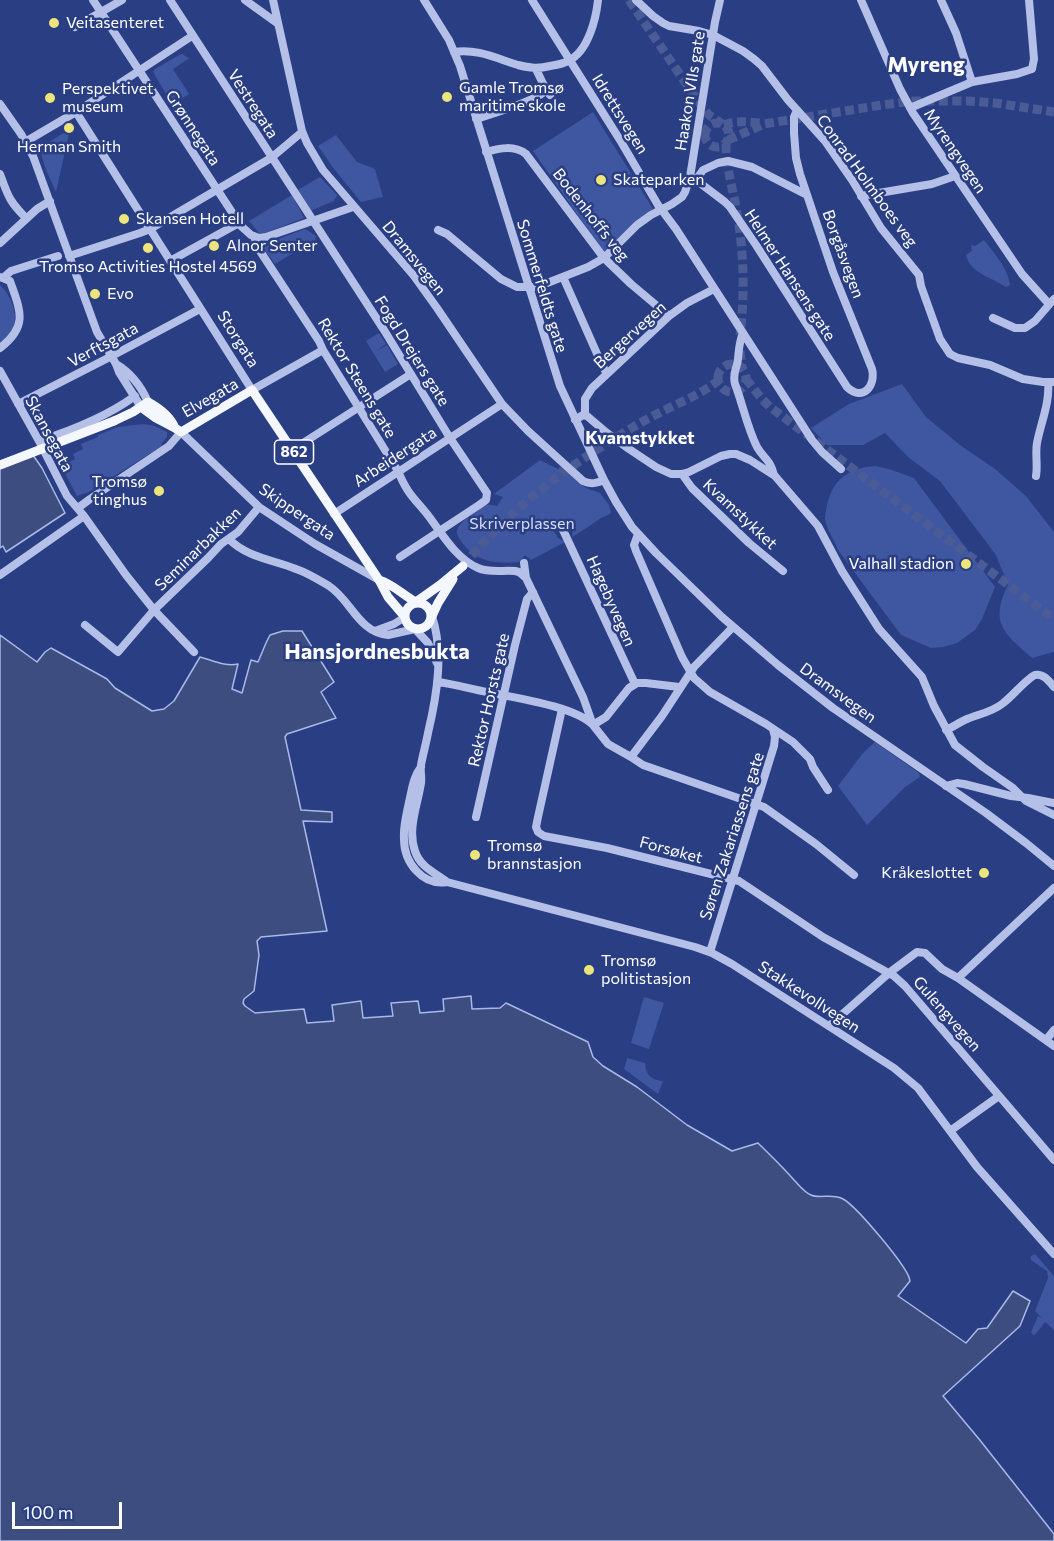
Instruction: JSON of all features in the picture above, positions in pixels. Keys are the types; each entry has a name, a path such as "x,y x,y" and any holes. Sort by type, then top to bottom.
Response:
{"main road":[{"name":"Elvegata","path":"178,430 252,390"},
{"name":"Storgata","path":"252,390 379,580 388,597 405,617"},
{"path":"0,465 114,422 145,404"},
{"name":"Skippergata","path":"145,404 157,407 178,430"},
{"path":"405,617 411,604 461,568 444,592 430,623 420,629 415,629"},
{"name":"Storgata","path":"379,580 416,602"},
{"name":"862","path":"416,602 426,604 432,616"},
{"name":"862","path":"405,617 408,624 415,629"}],"street":[{"name":"Grønnegata","path":"93,0 239,223 247,233 254,236"},
{"path":"75,27 122,0"},
{"name":"Vestregata","path":"170,0 313,222"},
{"path":"245,0 278,23"},
{"name":"Dramsvegen","path":"273,0 299,134 323,170 428,295 502,404 583,481 590,484 604,480"},
{"name":"Sommerfeldts gate","path":"424,0 454,51 560,386 604,480 627,519"},
{"name":"Idrettsvegen","path":"532,0 662,210 812,440 841,469"},
{"path":"454,51 470,51 536,69 560,64 570,60 588,39 598,0"},
{"name":"Conrad Holmboes veg","path":"636,0 663,23 713,35 754,59 825,141 882,228 919,275 940,339 950,354 990,365 1023,379 1051,382"},
{"name":"Haakon VIIs gate","path":"529,287 539,286 563,277 604,258 637,225 682,197 693,178 720,0"},
{"name":"Myrengvegen","path":"861,0 910,108 1022,274 1051,302"},
{"path":"941,0 956,33 972,82"},
{"path":"910,108 972,82 1028,71 1033,68 1029,0"},
{"path":"25,142 76,112 192,36"},
{"path":"476,119 548,92 536,69"},
{"name":"Skippergata","path":"1,109 33,156 95,329 110,357 139,386 145,404"},
{"name":"Borgåsvegen","path":"797,110 794,125 798,166 833,272 873,375 872,384 868,389 863,392 854,392"},
{"name":"Storgata","path":"76,112 252,390"},
{"path":"69,256 150,229 272,158 299,134"},
{"name":"Bodenhoffs veg","path":"486,152 514,148 526,154 604,258 669,316"},
{"path":"693,178 718,162 728,160 752,167 807,195"},
{"path":"0,174 9,199 26,218"},
{"path":"861,196 932,184 954,176"},
{"name":"Helmer Hansens gate","path":"693,178 730,207 842,380 854,392"},
{"path":"0,243 37,208 50,201"},
{"path":"254,236 266,237 354,207"},
{"name":"Fogd Drejers gate","path":"313,222 490,498 439,532"},
{"path":"170,261 239,223"},
{"path":"438,230 452,238 501,279 517,287 529,287"},
{"name":"Rektor Steens gate","path":"254,236 258,248 319,341 322,350 398,471 406,490 429,516 439,532 476,567 485,570 515,571 526,578"},
{"path":"0,348 15,332 20,324 21,316 10,281 2,277 11,271 58,256"},
{"path":"563,277 607,375"},
{"name":"Bergervegen","path":"585,415 585,396 592,388 669,316 687,303 714,289"},
{"path":"993,318 1015,328 1025,328 1035,321 1051,302"},
{"name":"Verftsgata","path":"18,404 200,309"},
{"path":"743,333 738,348 737,367 733,375 755,442 769,461 774,475"},
{"name":"Elvegata","path":"252,390 322,350"},
{"name":"Skippergata","path":"116,364 135,396 145,404"},
{"name":"Skansegata","path":"0,371 67,496 154,610 194,652"},
{"path":"292,450 411,374"},
{"path":"1036,476 1036,449 1051,382"},
{"path":"39,441 79,426 135,396"},
{"name":"Arbeidergata","path":"334,514 502,404"},
{"path":"575,420 585,415 656,467 671,474 689,472 721,456 736,454 774,475 818,526 879,629 922,677 930,698 955,745 1030,803 1054,815"},
{"path":"78,508 168,446 178,430"},
{"name":"Skippergata","path":"178,430 259,507 315,544 379,580"},
{"name":"Kvamstykket","path":"682,474 692,488 783,571"},
{"name":"Seminarbakken","path":"85,625 118,652 154,610 221,544 238,532 259,507"},
{"path":"0,574 84,516"},
{"name":"Dramsvegen","path":"627,519 661,558 761,652 811,691 1026,843 1054,866"},
{"name":"Hagebyvegen","path":"563,530 635,684"},
{"path":"400,557 439,532"},
{"path":"638,534 634,545 636,551 682,657 694,678 710,692 757,718 793,742 810,759 828,790"},
{"path":"229,539 243,551 304,572 331,587 361,622 375,632 388,635 415,629 428,643 437,664"},
{"path":"524,563 526,578 583,697 593,725"},
{"name":"Rektor Horsts gate","path":"476,817 514,645 527,599 533,592"},
{"name":"Stakkevollvegen","path":"432,616 439,650 437,682 421,767 415,777 406,820 404,840 406,852 413,867 433,882 447,882 710,952 732,964 903,1074 918,1088 977,1167 1054,1254"},
{"path":"375,632 405,617"},
{"path":"631,757 662,716 690,672 733,627"},
{"path":"946,730 996,708 1035,675 1048,680 1054,687"},
{"path":"437,682 562,709 586,719 608,744 643,765 764,807 854,875"},
{"path":"593,725 606,717 635,684 646,682 679,687"},
{"name":"Forsøket","path":"562,709 538,817 538,832 544,836 645,856 732,880"},
{"name":"Søren Zakariassens gate","path":"710,952 774,746 773,729"},
{"path":"946,786 957,783 1011,796 1054,802"},
{"name":"Gulengvegen","path":"732,880 747,885 823,937 898,979 1054,1160"},
{"path":"958,978 1054,888"},
{"path":"830,1026 889,973 920,951 928,955 942,969 1054,1046"},
{"path":"1046,1040 1054,1030"},
{"path":"950,1131 999,1096"}],"green space":[{"path":"181,54 190,59 173,69 189,94 179,100 185,109 178,114 153,72"},
{"path":"593,112 653,209 604,253 533,151"},
{"path":"70,129 56,192 44,165 41,147"},
{"path":"336,135 357,162 375,169 383,197 361,202 334,169 318,146"},
{"path":"320,177 337,195 334,201 310,211 296,191"},
{"path":"292,195 304,218 265,233 259,233 249,221"},
{"path":"305,229 316,236 315,240 275,264 264,249 265,244"},
{"path":"984,240 1004,267 1010,285 1006,287 982,274 968,261 966,255 972,251 971,245 975,246"},
{"path":"0,285 12,303 15,320 12,330 0,344"},
{"path":"379,333 386,344 375,352 387,345 398,364 385,372 366,341"},
{"path":"902,384 926,417 960,445 995,469 1026,496 1054,532 1054,652 1032,658 1007,634 1002,626 1000,609 1008,585 996,555 940,481 908,457 885,433 863,445 827,445 811,428 849,404"},
{"path":"144,424 167,432 162,446 89,492 77,496 61,466 75,459 73,454 83,449 81,444 118,427"},
{"name":"Skriverplassen","path":"540,460 558,469 561,466 586,488 600,493 609,505 611,513 572,537 570,525 560,521 553,529 558,538 565,542 531,560 525,555 519,562 502,563 486,560 473,553 457,534 460,525 486,504 497,506 503,497 494,494"},
{"path":"875,466 914,478 995,587 975,630 957,643 931,648 901,635 838,550 829,531 825,515 833,488 850,472"},
{"path":"875,742 919,773 920,777 905,787 867,825 838,786 863,753"},
{"path":"644,997 664,1003 649,1049 631,1043"},
{"path":"627,1058 645,1063 650,1076 663,1081 658,1094 624,1069"},
{"path":"1035,1254 1054,1276 1054,1330 1045,1322 1034,1336 1031,1332 1038,1316 1042,1318 1035,1311 1048,1278 1047,1271 1031,1260 1031,1256"}],"shaded area":[{"path":"30,451 42,468 65,513 6,552 3,546 0,548 0,461"},
{"path":"283,631 302,631 334,682 321,692 336,718 287,734 285,737 301,810 332,812 332,822 303,821 327,931 261,937 257,941 259,955 254,991 244,999 245,1006 255,1013 304,1009 307,1023 334,1021 332,1005 361,1001 363,1018 393,1016 391,1003 418,1001 420,1013 444,1011 443,999 471,996 472,1009 500,1008 506,1003 588,1042 593,1057 603,1066 637,1087 687,1125 732,1151 758,1143 808,1194 835,1196 850,1204 881,1238 907,1274 910,1281 898,1296 966,1343 978,1329 987,1328 1013,1291 1030,1301 1020,1326 943,1396 1054,1534 1054,1541 0,1541 0,635 37,662 51,648 107,679 115,688 152,711 164,709 174,701 200,657 224,664 238,664 232,689 242,693 251,660 258,662 270,635"}],"tunnel":[{"path":"629,0 700,104 709,115 722,124"},
{"path":"728,140 764,124 913,101 995,103 1054,112"},
{"path":"724,125 738,122 761,123"},
{"path":"717,123 726,126 729,135 726,144 717,147 708,144 705,135 708,126 717,123"},
{"path":"726,144 742,258 743,304 740,335"},
{"path":"740,351 742,368"},
{"path":"732,364 742,368 746,378 742,388 732,392 722,388 718,378 722,368 732,364"},
{"path":"746,379 770,407 1054,619"},
{"path":"463,566 504,522 538,492 568,470 635,426 696,395 719,380"}],"place":[{"name":"Veitasenteret","path":"54,23"},
{"name":"Gamle Tromsø maritime skole","path":"447,97"},
{"name":"Perspektivet museum","path":"50,98"},
{"name":"Herman Smith","path":"69,128"},
{"name":"Skateparken","path":"601,180"},
{"name":"Skansen Hotell","path":"124,219"},
{"name":"Alnor Senter","path":"214,246"},
{"name":"Tromso Activities Hostel 4569","path":"148,248"},
{"name":"Evo","path":"95,294"},
{"name":"Tromsø tinghus","path":"159,491"},
{"name":"Valhall stadion","path":"966,564"},
{"name":"Tromsø brannstasjon","path":"475,855"},
{"name":"Kråkeslottet","path":"984,873"},
{"name":"Tromsø politistasjon","path":"589,970"}],"district":[{"name":"Myreng","path":"926,65"},
{"name":"Kvamstykket","path":"640,438"},
{"name":"Hansjordnesbukta","path":"377,652"}]}
